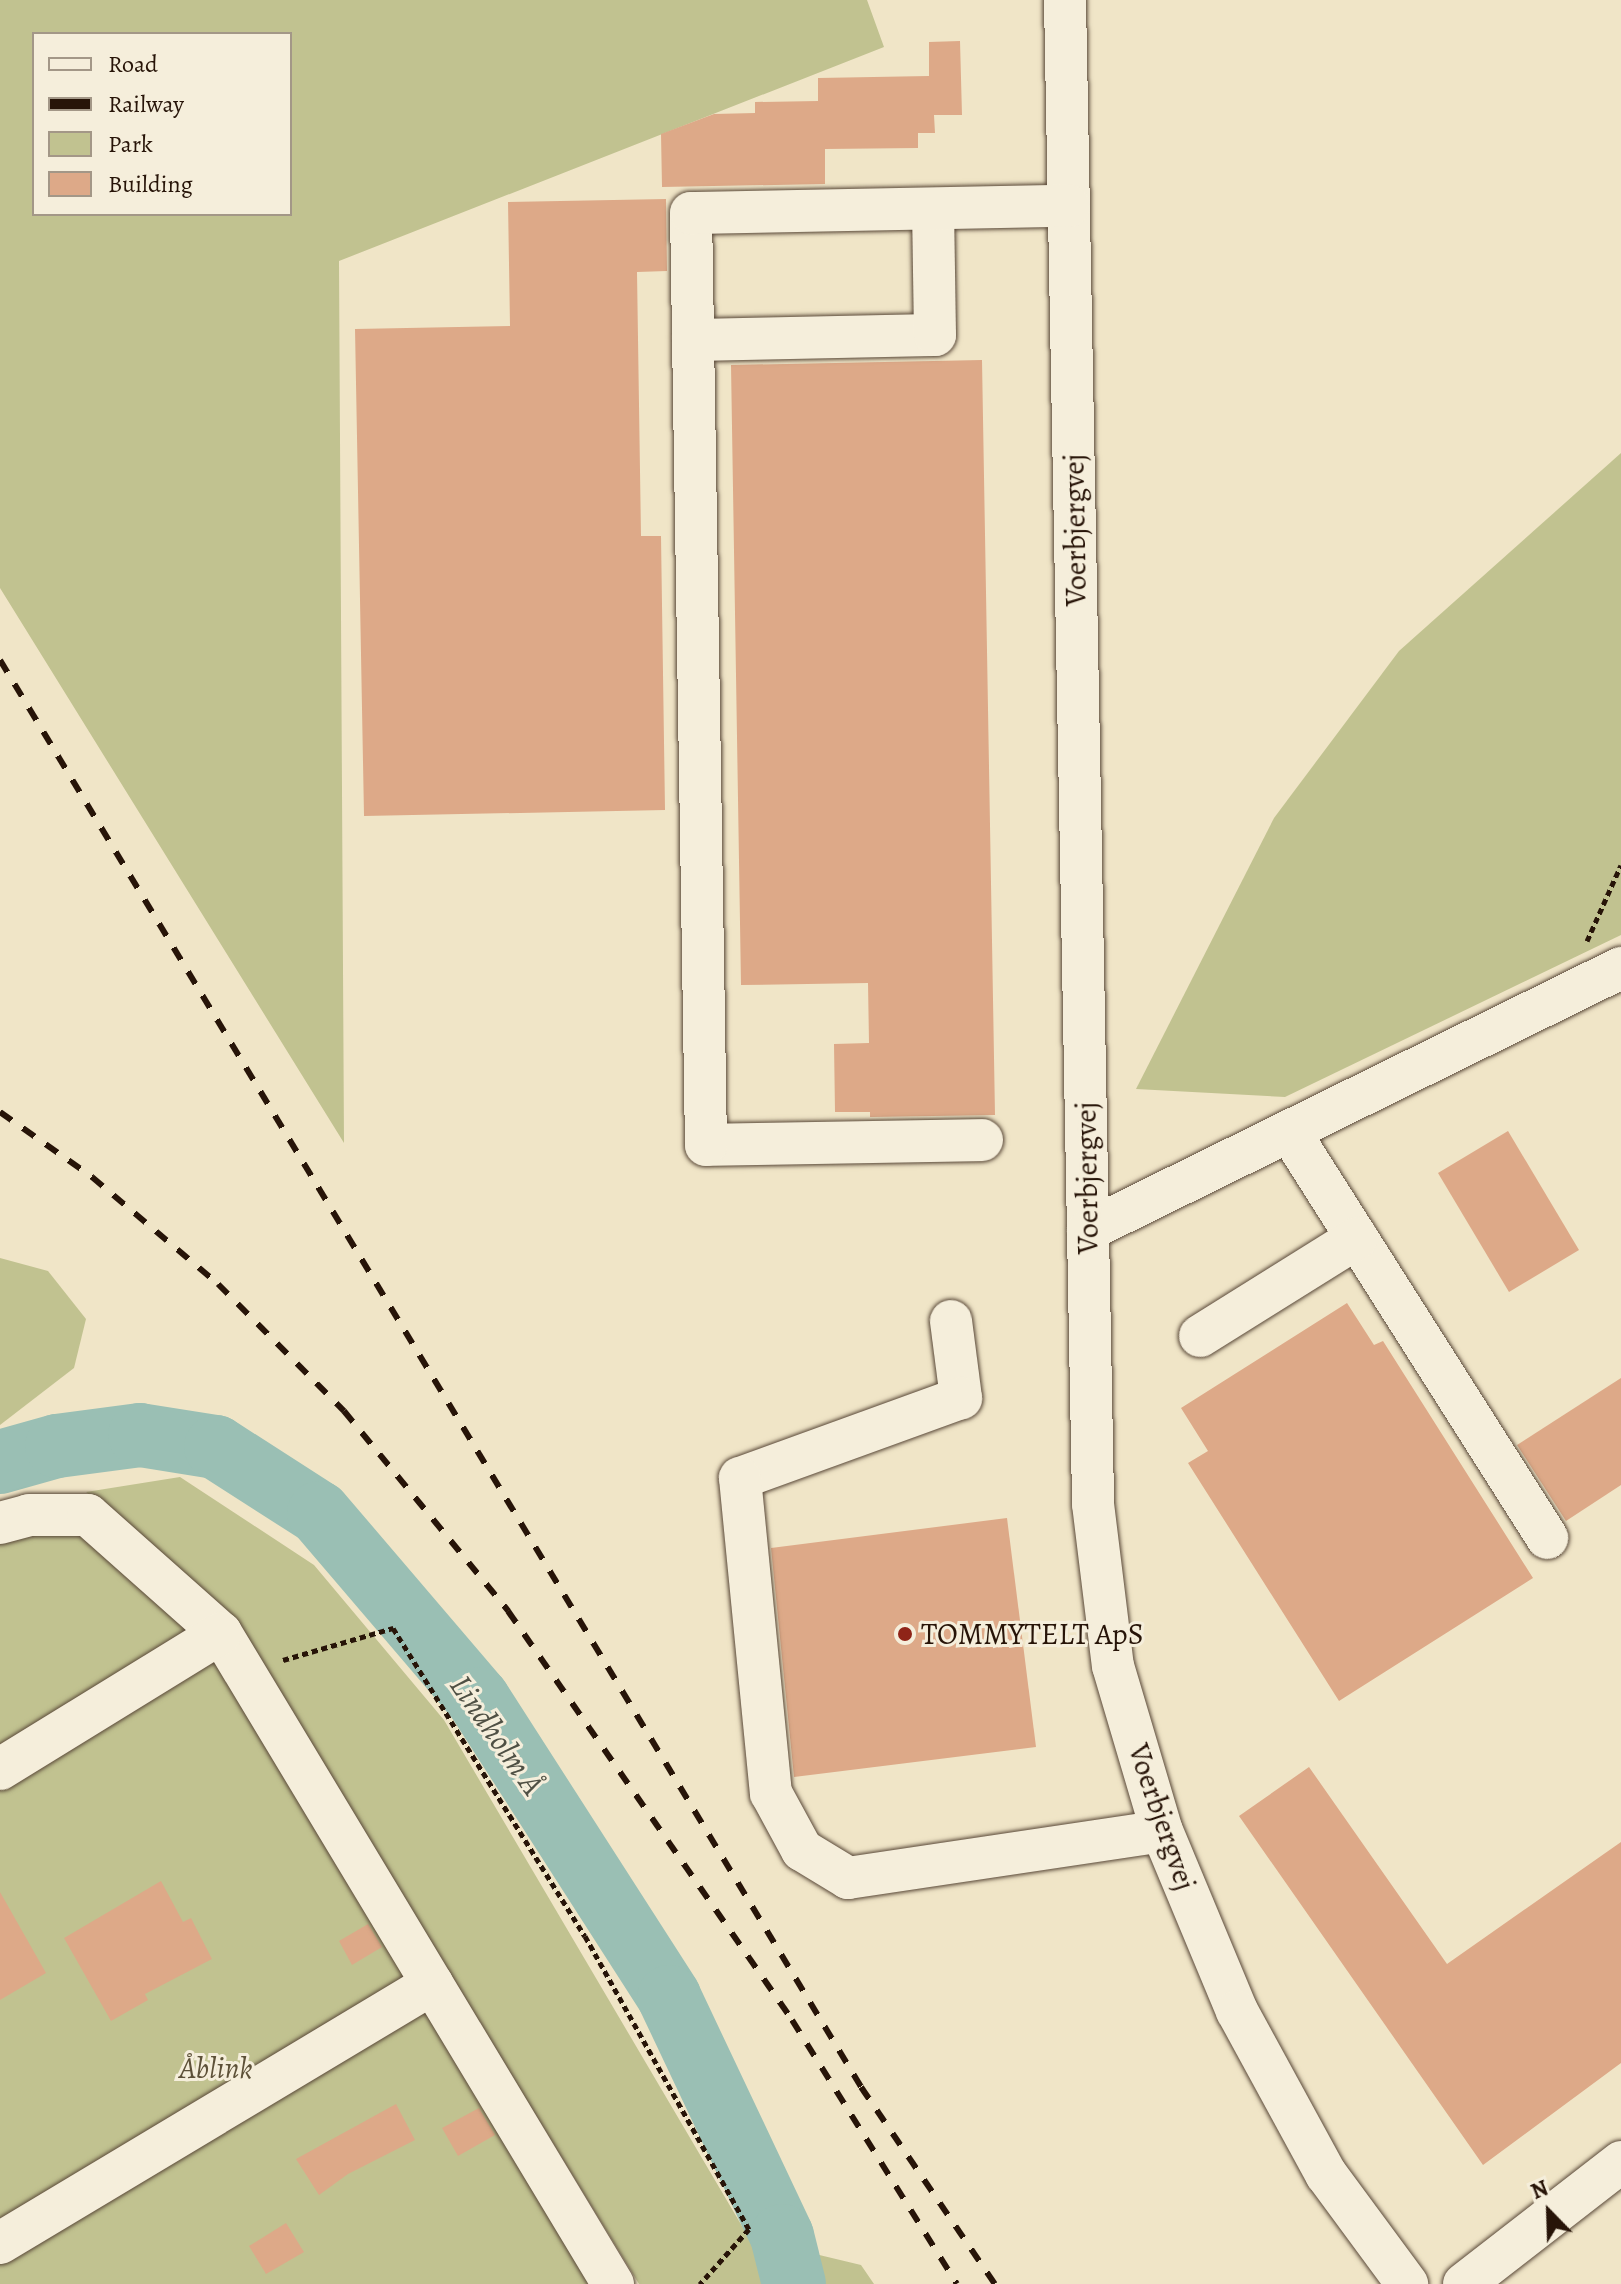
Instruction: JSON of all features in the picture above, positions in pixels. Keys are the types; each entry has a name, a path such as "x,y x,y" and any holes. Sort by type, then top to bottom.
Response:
{"street":[{"name":"Voerbjergvej","path":"1065,0 1093,1504 1113,1666 1162,1831 1237,2011 1326,2174 1407,2284"},
{"path":"982,1140 706,1145 691,213 1069,206"},
{"path":"693,340 935,335 933,209"},
{"path":"1088,1230 1621,968"},
{"path":"1289,1131 1547,1538"},
{"path":"1200,1336 1357,1238"},
{"path":"951,1321 961,1398 740,1478 771,1793 802,1850 848,1878 1162,1831"},
{"path":"0,1523 29,1515 88,1515 221,1633 613,2284"},
{"path":"0,1769 221,1633"},
{"path":"0,2243 432,1984"},
{"path":"1464,2284 1621,2162"}],"path":[{"path":"244,1671 393,1628 585,1936 749,2229 700,2284"}],"green space":[{"path":"0,0 867,0 884,47 339,261 344,1143 0,588"},
{"path":"1621,453 1621,935 1285,1097 1136,1089 1274,818 1399,651"},
{"path":"0,1258 48,1271 86,1319 74,1368 0,1425"},
{"path":"180,1477 314,1565 444,1720 749,2238 861,2265 874,2284 639,2284 228,1611 86,1492"},
{"name":"Åblink","path":"68,1520 219,1660 597,2284 0,2284 0,1536"}],"building":[{"path":"960,41 962,115 934,115 935,133 918,133 918,148 825,149 825,184 662,187 661,134 714,114 755,113 755,102 818,101 818,78 929,76 929,42"},
{"path":"666,199 667,271 637,272 641,536 661,536 665,810 364,816 355,329 510,326 508,202"},
{"path":"982,360 995,1115 870,1117 870,1112 835,1112 834,1044 869,1043 868,983 741,985 731,365"},
{"path":"1508,1131 1579,1250 1509,1292 1438,1173"},
{"path":"1347,1303 1374,1345 1383,1341 1533,1578 1339,1701 1188,1463 1208,1451 1181,1408"},
{"path":"1621,1378 1621,1485 1566,1521 1517,1445"},
{"path":"1007,1518 1036,1747 794,1777 771,1548"},
{"path":"1309,1767 1447,1964 1621,1842 1621,2063 1483,2165 1239,1816"},
{"path":"161,1881 183,1922 191,1918 212,1959 145,1994 148,2000 111,2021 64,1938"},
{"path":"0,1892 46,1973 0,2000"},
{"path":"368,1924 382,1947 352,1965 339,1941"},
{"path":"396,2104 415,2140 348,2174 319,2195 296,2159"},
{"path":"479,2108 495,2135 458,2156 442,2128"},
{"path":"286,2223 304,2252 266,2274 249,2246"}],"waterway":[{"name":"Lindholm Å","path":"0,1462 57,1446 140,1435 216,1447 319,1513 478,1699 669,1997 782,2236 794,2284"}],"railway":[{"path":"0,660 861,2087 995,2284"},
{"path":"0,1112 92,1177 218,1284 344,1411 508,1611 792,2020 957,2284"}],"place":[{"name":"TOMMYTELT ApS","path":"905,1634"}]}
